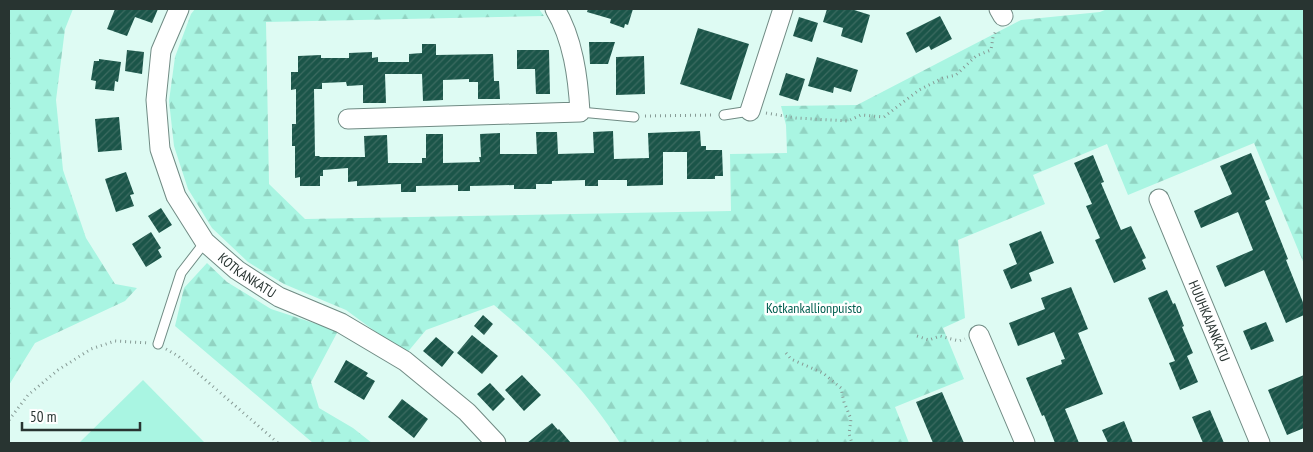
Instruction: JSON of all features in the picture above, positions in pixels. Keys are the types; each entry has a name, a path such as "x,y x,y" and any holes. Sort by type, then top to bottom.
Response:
{"street":[{"name":"KOTKANKATU","path":"179,9 161,51 156,100 160,149 176,196 206,242 237,270 278,297 341,323 405,361 468,412 496,443"},
{"path":"348,119 580,112 571,46 555,9"},
{"path":"750,111 783,9"},
{"name":"HUUHKAJANKATU","path":"1159,199 1260,443"},
{"path":"979,335 1025,443"}],"lane":[{"path":"724,115 750,111"},
{"path":"580,112 634,117"},
{"path":"158,344 181,273 206,242"}],"path":[{"path":"750,111 796,118 848,121 861,115 884,117 919,90 943,78 956,75 976,56 991,50 1001,12"},
{"path":"634,117 724,115"},
{"path":"917,336 929,340 940,336 959,341 979,335"},
{"path":"9,420 28,394 58,370 91,348 115,342 142,342 158,344 178,356 278,443"},
{"path":"786,353 791,359 823,373 841,388 851,419 849,434 852,443"}],"green space":[{"path":"9,9 73,9 65,29 56,100 63,170 86,238 115,284 137,288 125,301 35,343 9,385"},
{"name":"Kotkankallionpuisto","path":"195,9 539,9 544,16 266,22 269,184 305,219 731,211 730,154 787,153 786,125 781,106 857,105 1021,20 1100,12 1107,9 1304,9 1304,264 1254,143 1128,195 1107,144 1033,175 1045,204 958,240 965,318 943,328 964,379 895,407 909,443 620,443 593,405 562,369 494,305 426,330 406,354 346,310 284,284 248,262 212,228 188,189 174,146 169,101 175,57 191,14"},
{"path":"207,263 227,282 271,309 338,331 311,382 319,408 353,428 372,443 313,443 175,326 184,288"},
{"path":"143,380 205,443 79,443"}],"building":[{"path":"115,9 158,9 152,23 135,17 127,36 107,29"},
{"path":"588,9 633,9 628,25 625,24 624,28 610,23 611,19 587,12"},
{"path":"827,9 851,9 870,15 862,43 841,36 843,28 823,22"},
{"path":"940,16 952,39 931,50 929,46 916,53 906,33"},
{"path":"799,17 818,23 812,42 793,36"},
{"path":"698,28 749,44 731,100 680,84"},
{"path":"589,42 615,42 608,64 590,64"},
{"path":"422,44 436,44 436,55 493,54 494,81 499,81 500,99 478,99 478,82 469,82 469,79 443,80 443,100 423,101 422,74 385,74 386,103 363,103 363,85 347,86 346,82 322,83 322,89 314,89 315,156 365,157 364,136 387,135 388,163 422,163 422,158 426,158 426,134 443,134 443,163 480,162 480,134 500,133 500,154 537,154 536,132 557,132 558,154 594,153 593,132 613,131 614,159 649,158 648,133 700,131 701,146 706,146 706,150 722,150 723,176 715,176 715,179 687,179 687,152 663,152 663,185 627,186 627,180 598,180 598,186 585,186 585,180 552,181 552,184 536,184 536,189 514,189 514,185 470,186 470,191 458,191 458,185 416,186 416,192 401,192 401,184 357,186 357,181 348,182 348,168 323,170 323,176 320,176 320,186 300,186 300,177 295,178 295,146 292,146 292,124 296,124 296,89 291,90 291,72 298,72 298,56 321,55 321,58 349,58 349,53 372,52 372,58 378,57 378,62 409,62 409,54 422,53"},
{"path":"127,50 144,52 142,74 125,71"},
{"path":"517,50 549,50 550,94 536,94 535,69 517,69"},
{"path":"644,56 645,94 616,95 616,57"},
{"path":"817,57 858,70 851,92 834,87 833,93 808,86"},
{"path":"99,59 121,62 118,82 115,81 114,91 95,89 96,81 91,80 94,61 99,61"},
{"path":"786,73 805,79 798,101 779,95"},
{"path":"119,117 122,150 98,152 95,119"},
{"path":"1251,153 1270,199 1265,201 1304,305 1304,315 1286,323 1264,270 1225,287 1216,266 1253,250 1238,212 1201,228 1194,211 1232,194 1220,166"},
{"path":"1093,155 1104,182 1101,183 1121,230 1131,226 1146,258 1142,260 1146,269 1114,283 1095,240 1100,238 1086,206 1092,204 1074,163"},
{"path":"126,172 134,194 130,195 134,206 116,212 105,179"},
{"path":"161,208 172,225 159,233 148,216"},
{"path":"1041,231 1054,263 1029,273 1032,281 1011,289 1003,270 1017,264 1009,244"},
{"path":"151,232 161,248 158,250 162,257 146,267 132,244"},
{"path":"1071,287 1088,329 1078,333 1103,394 1065,409 1079,443 1055,443 1026,378 1062,364 1061,360 1065,359 1054,332 1018,346 1009,323 1045,309 1041,298"},
{"path":"1167,290 1173,304 1175,303 1184,326 1182,327 1193,353 1187,356 1198,382 1180,390 1169,363 1175,361 1148,298"},
{"path":"483,315 493,324 484,335 474,326"},
{"path":"1266,322 1274,341 1251,350 1243,331"},
{"path":"472,335 498,356 482,374 457,353"},
{"path":"436,337 454,352 442,367 423,351"},
{"path":"346,360 368,373 366,376 375,381 364,400 334,382"},
{"path":"522,375 541,395 524,411 505,390"},
{"path":"1304,375 1304,428 1287,435 1268,390"},
{"path":"490,383 505,399 493,411 477,394"},
{"path":"942,392 964,443 933,443 916,402"},
{"path":"402,399 428,419 414,438 388,417"},
{"path":"1210,410 1224,443 1203,443 1192,417"},
{"path":"1124,421 1133,443 1108,443 1102,430"},
{"path":"552,423 571,443 527,443"}]}
